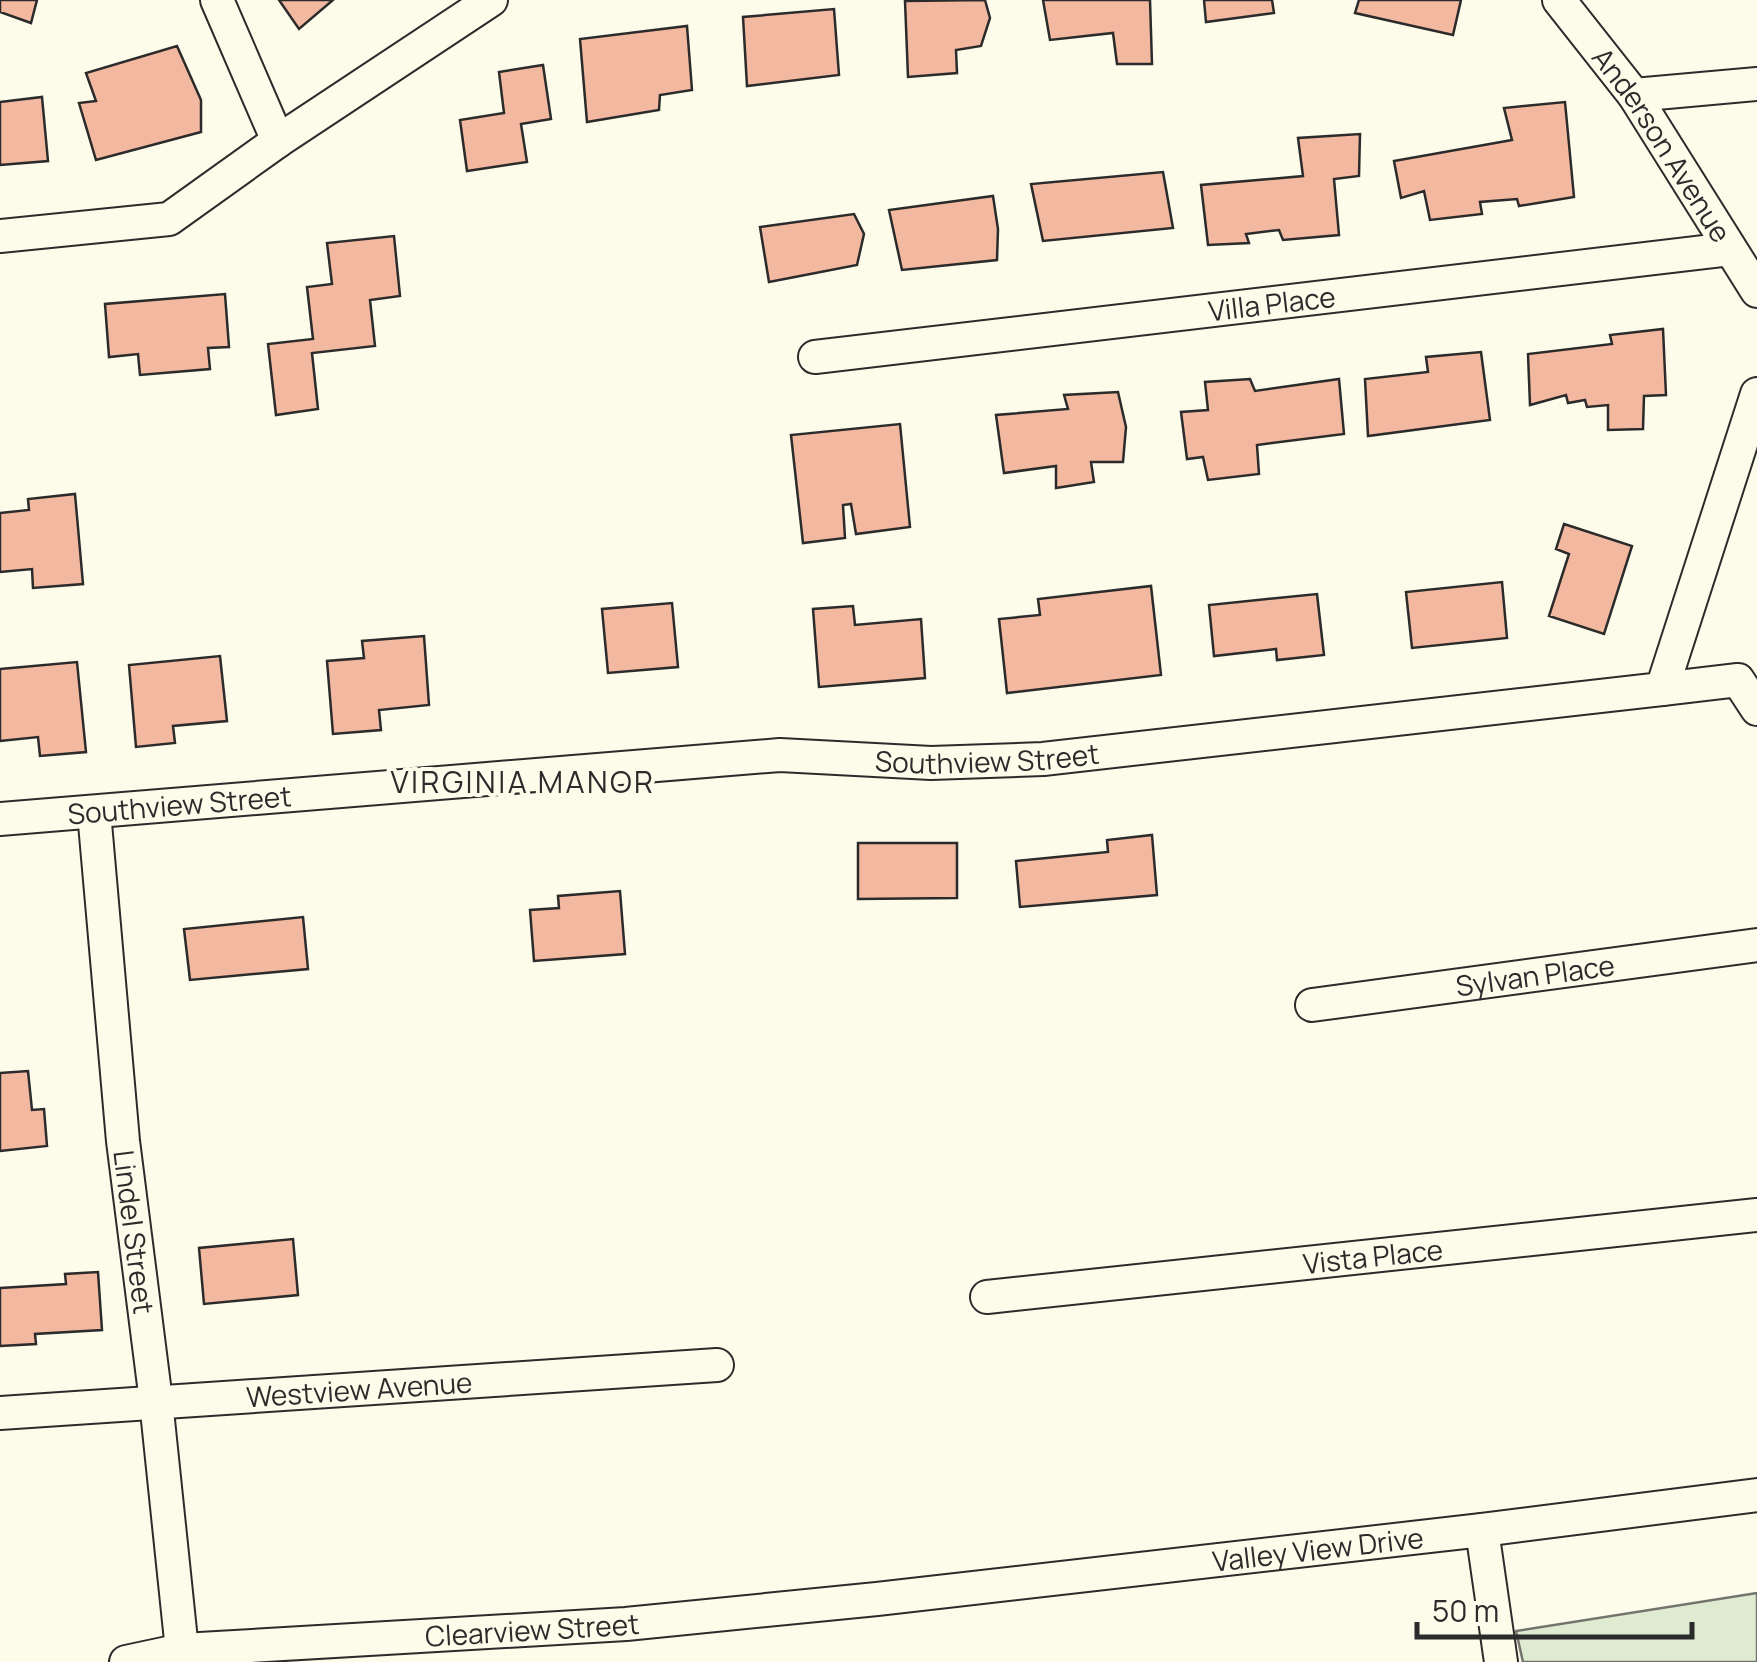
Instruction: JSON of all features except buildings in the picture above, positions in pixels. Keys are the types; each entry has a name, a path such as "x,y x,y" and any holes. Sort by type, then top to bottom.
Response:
{"street":[{"path":"217,0 278,140"},
{"path":"0,236 169,219 278,140 491,0"},
{"name":"Anderson Avenue","path":"1558,0 1634,95 1757,292"},
{"path":"1634,95 1757,84"},
{"name":"Villa Place","path":"815,357 1730,249"},
{"path":"1662,690 1757,394"},
{"name":"Southview Street","path":"0,818 780,755 931,763 1042,759 1738,680 1757,709"},
{"name":"Lindel Street","path":"94,812 123,1141 182,1650"},
{"name":"Sylvan Place","path":"1312,1006 1757,945"},
{"name":"Vista Place","path":"987,1297 1757,1215"},
{"name":"Westview Avenue","path":"0,1413 717,1365"},
{"name":"Valley View Drive","path":"876,1599 1757,1495"},
{"path":"1482,1530 1501,1662"},
{"name":"Clearview Street","path":"126,1662 182,1650 626,1624 876,1599"}],"green space":[{"path":"1757,1593 1757,1662 1523,1662 1516,1631"}],"district":[{"name":"VIRGINIA MANOR","path":"523,781"}]}
